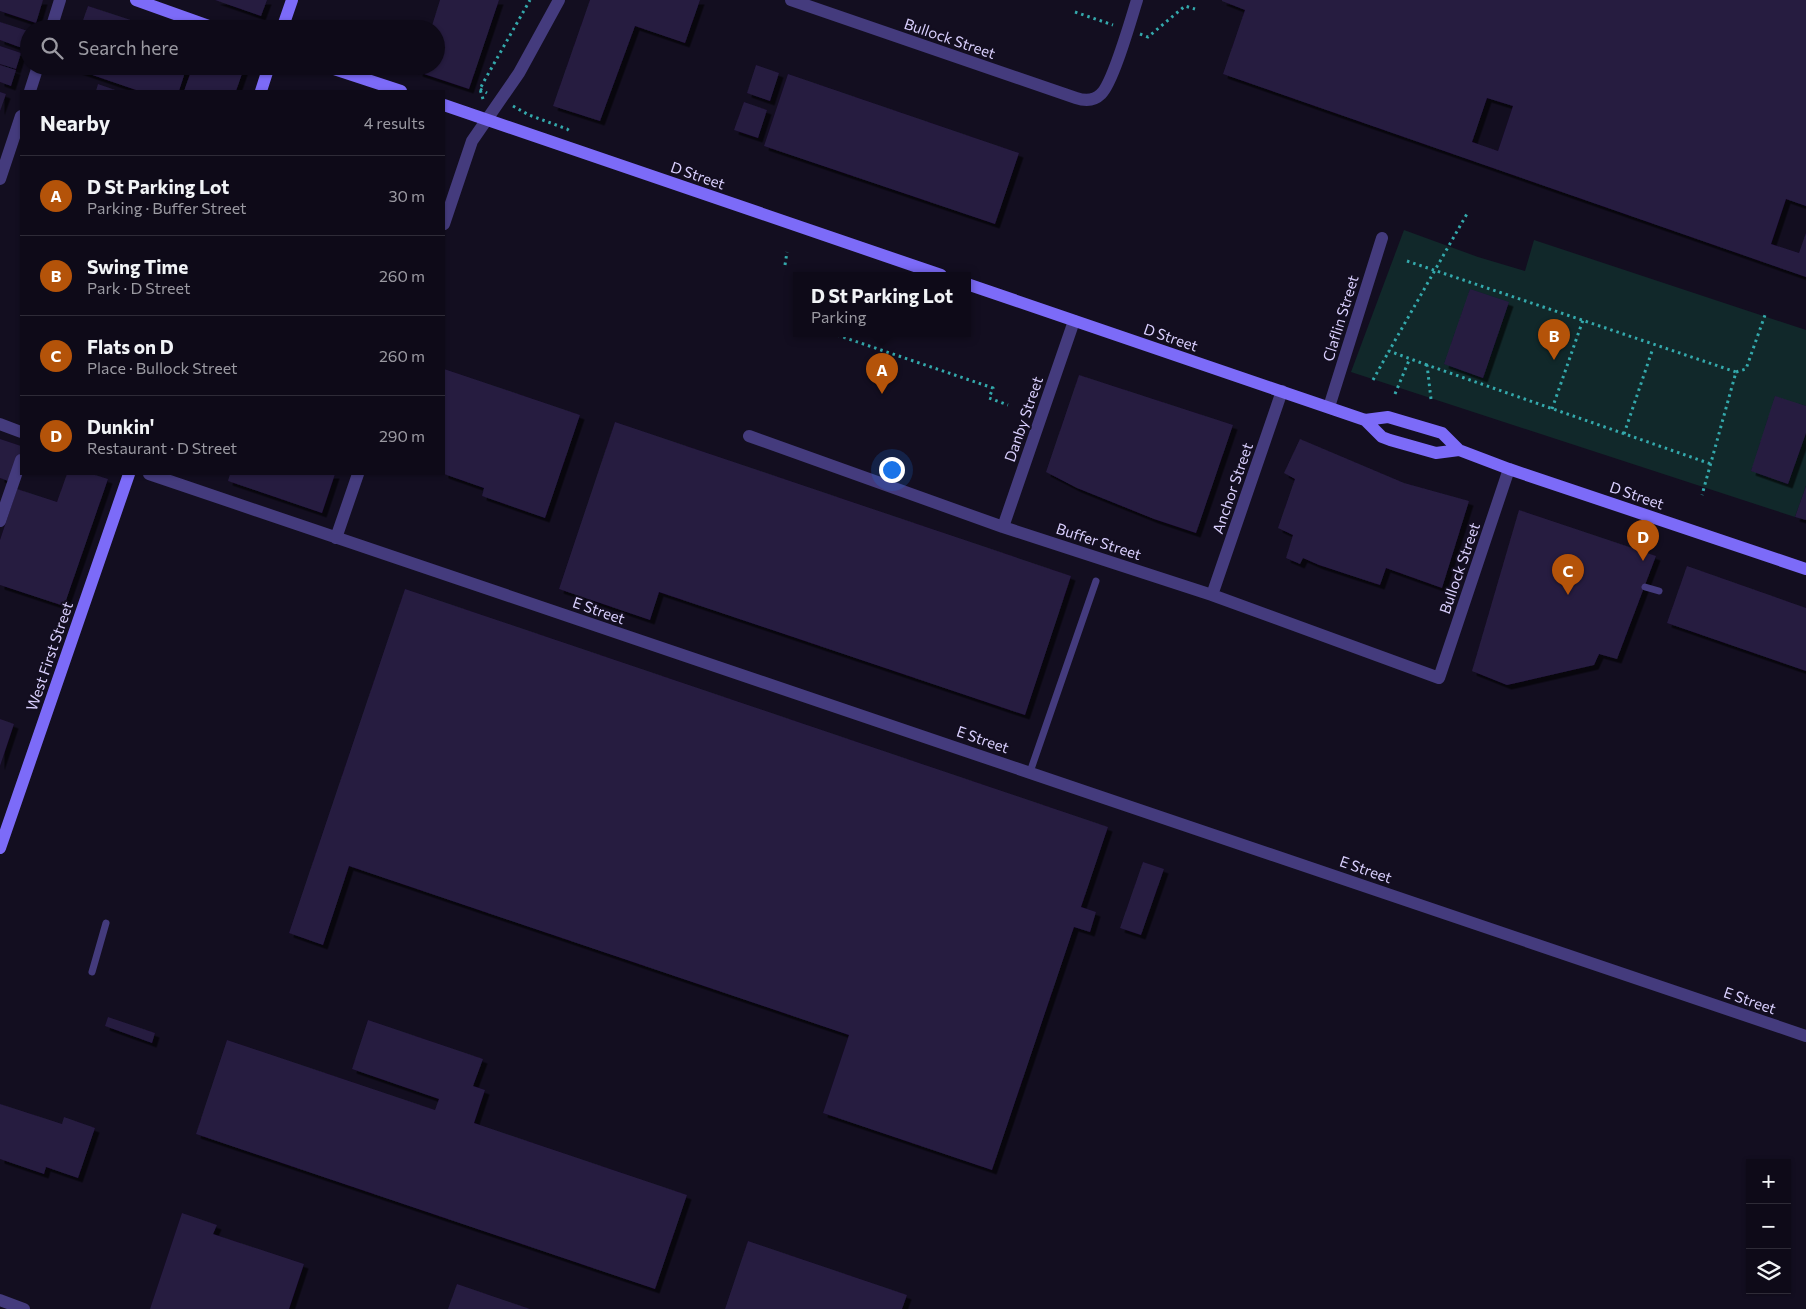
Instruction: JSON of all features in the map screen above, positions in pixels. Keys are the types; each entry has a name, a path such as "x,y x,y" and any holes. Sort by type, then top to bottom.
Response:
{"main road":[{"path":"136,0 192,20"},
{"path":"285,20 292,0"},
{"path":"261,90 266,75"},
{"path":"352,75 398,90"},
{"name":"D Street","path":"445,105 932,272"},
{"name":"D Street","path":"971,285 1365,420 1388,417 1442,433 1459,450 1509,469 1806,569"},
{"name":"D Street","path":"1365,420 1382,437 1390,440 1436,453 1459,450"},
{"name":"West First Street","path":"0,848 129,475"}],"street":[{"path":"54,20 60,0"},
{"path":"445,221 472,141 522,68 559,0"},
{"name":"Bullock Street","path":"791,0 1086,100 1099,96 1105,89 1137,0"},
{"path":"30,90 35,75"},
{"path":"0,179 20,119"},
{"name":"Claflin Street","path":"1329,408 1382,238"},
{"name":"Danby Street","path":"1003,527 1074,321"},
{"name":"Anchor Street","path":"1212,595 1282,391"},
{"path":"0,424 20,432"},
{"name":"Buffer Street","path":"748,436 1003,527 1212,595 1439,678"},
{"path":"0,521 20,463"},
{"name":"Bullock Street","path":"1439,678 1509,469"},
{"name":"E Street","path":"152,475 1806,1036"},
{"path":"336,538 358,475"},
{"path":"0,1300 24,1309"}],"lane":[{"path":"1030,772 1096,582"},
{"path":"1645,586 1659,592"},
{"path":"92,972 106,923"}],"path":[{"path":"487,120 480,90 530,0"},
{"path":"1140,34 1148,37 1185,6 1195,9"},
{"path":"1075,12 1113,25"},
{"path":"1373,380 1468,212"},
{"path":"785,265 786,252"},
{"path":"1407,260 1736,372 1746,369 1765,315"},
{"path":"1552,409 1583,320"},
{"path":"843,337 992,388 989,398 1008,405"},
{"path":"1390,350 1427,365 1710,464"},
{"path":"1624,434 1652,351"},
{"path":"1395,394 1410,358"},
{"path":"1427,365 1431,399"},
{"path":"1702,495 1736,372"}],"green space":[{"path":"1404,230 1478,257 1525,271 1534,240 1806,330 1806,486 1795,517 1351,372"}],"building":[{"path":"0,0 43,0 37,20 27,20 0,11"},
{"path":"215,0 267,0 261,16"},
{"path":"440,0 499,0 469,89 427,75 445,75 445,20 434,20"},
{"path":"590,0 700,0 685,43 635,26 600,121 553,106"},
{"path":"1806,0 1806,206 1786,199 1771,244 1799,253 1806,233 1806,277 1223,74 1245,10 1222,1","holes":["1487,98 1513,106 1498,151 1472,142"]},
{"path":"88,6 131,20 83,20"},
{"path":"0,22 20,28 20,47 0,40"},
{"path":"0,46 20,53 16,69 0,64"},
{"path":"0,65 16,70 11,86 0,82"},
{"path":"756,65 779,73 770,101 747,93"},
{"path":"788,74 1019,153 995,224 764,146"},
{"path":"92,75 184,75 179,90 136,90"},
{"path":"190,75 242,75 236,90 184,90"},
{"path":"98,84 115,90 96,90"},
{"path":"0,92 6,94 0,111"},
{"path":"744,102 767,110 758,138 734,130"},
{"path":"1470,289 1509,302 1483,378 1444,364"},
{"path":"445,369 580,415 545,518 482,496 484,488 445,474"},
{"path":"1079,375 1233,425 1196,533 1154,519 1077,488 1046,472"},
{"path":"1775,396 1806,406 1806,433 1788,484 1751,471"},
{"path":"615,422 1071,576 1025,715 659,592 650,620 559,589"},
{"path":"0,439 20,446 20,455 11,482 0,478"},
{"path":"1300,439 1404,483 1469,501 1442,588 1386,568 1380,585 1303,558 1300,564 1286,558 1293,535 1278,528 1295,479 1284,473"},
{"path":"67,475 95,475 108,479 64,606 0,585 0,540 17,489 57,502"},
{"path":"230,475 335,475 322,513 228,481"},
{"path":"1806,486 1806,520 1795,517"},
{"path":"1519,510 1656,556 1617,659 1599,654 1594,665 1507,685 1472,671"},
{"path":"1687,566 1806,608 1806,671 1667,623"},
{"path":"405,589 1108,827 1081,907 1096,912 1090,932 1074,927 992,1170 823,1113 849,1035 349,866 323,945 289,933"},
{"path":"0,719 14,724 0,766"},
{"path":"1143,862 1164,869 1141,935 1120,928"},
{"path":"108,1017 155,1033 152,1043 105,1026"},
{"path":"368,1020 483,1059 473,1086 485,1090 474,1123 687,1195 655,1289 196,1134 227,1040 435,1110 439,1099 352,1069"},
{"path":"0,1104 62,1124 64,1117 95,1128 78,1178 46,1167 44,1174 0,1159"},
{"path":"182,1213 217,1225 213,1234 304,1264 289,1309 150,1309"},
{"path":"748,1241 907,1295 902,1309 725,1309"},
{"path":"457,1284 530,1309 448,1309"}],"place":[{"name":"Swing Time","path":"1554,360"},
{"name":"D St Parking Lot","path":"882,394"},
{"name":"Dunkin'","path":"1643,561"},
{"name":"Flats on D","path":"1568,595"}]}
